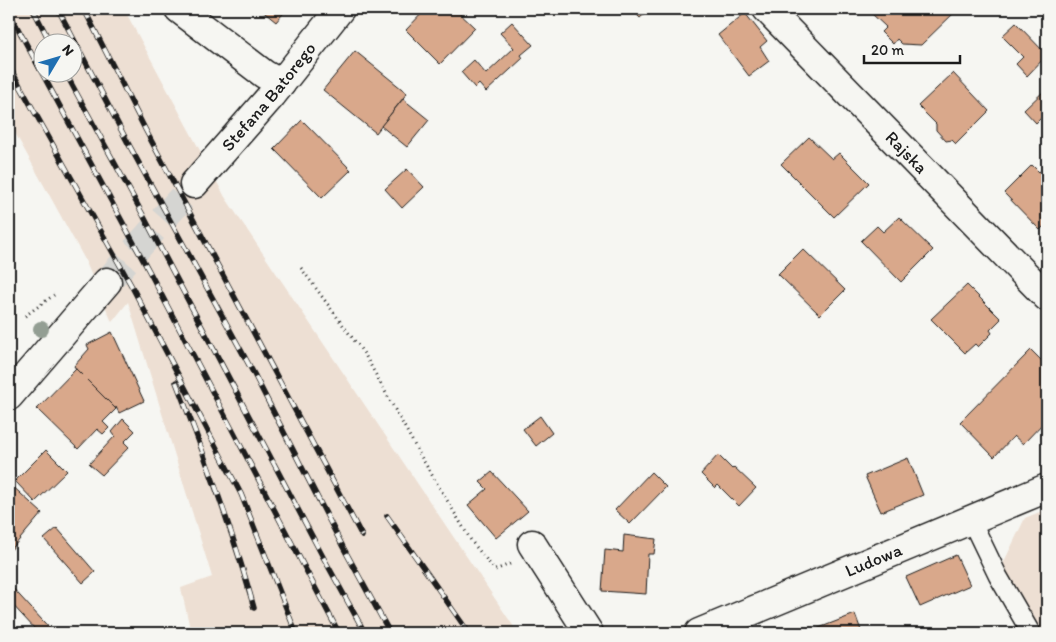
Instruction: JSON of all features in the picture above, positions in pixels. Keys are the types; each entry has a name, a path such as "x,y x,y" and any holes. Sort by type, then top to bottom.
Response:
{"street":[{"path":"179,9 264,74 281,84"},
{"name":"Stefana Batorego","path":"194,184 281,84 340,9"},
{"name":"Rajska","path":"766,9 1047,297"},
{"path":"9,396 107,282"},
{"name":"Ludowa","path":"699,633 1047,488"},
{"path":"535,548 589,633"}],"lane":[{"path":"971,520 998,576 1031,633"}],"path":[{"path":"301,268 365,355 420,455 472,542 495,570 535,548"},
{"path":"25,316 61,289"}],"shaded area":[{"path":"9,9 124,9 225,197 518,633 191,633 181,588 212,577 128,302 112,322 84,258 9,122"},
{"path":"1047,509 1047,633 1042,633 1001,568 1025,518"}],"building":[{"path":"260,9 287,9 276,22"},
{"path":"426,9 455,9 475,28 440,64 406,30"},
{"path":"631,9 650,9 640,18"},
{"path":"876,9 958,9 921,45 902,44 897,39 893,44 881,32 886,27 871,13"},
{"path":"745,13 767,41 760,47 769,61 749,76 718,35"},
{"path":"512,22 533,45 521,55 523,58 486,92 479,84 475,88 461,72 474,60 486,74 514,48 500,33"},
{"path":"1016,23 1047,55 1027,76 1016,64 1023,57 1002,36"},
{"path":"355,51 407,93 376,133 323,90"},
{"path":"953,73 989,111 956,144 952,140 946,141 936,130 936,124 918,106"},
{"path":"1047,88 1047,112 1036,123 1024,110"},
{"path":"403,99 429,120 407,147 381,126"},
{"path":"302,120 351,170 322,198 274,149"},
{"path":"809,137 832,159 839,153 869,183 834,217 781,164"},
{"path":"1047,164 1047,223 1040,230 1004,193 1032,165 1039,172"},
{"path":"407,169 424,187 402,208 385,189"},
{"path":"899,217 933,250 901,282 861,241 877,226 883,232"},
{"path":"803,249 845,290 820,315 778,274"},
{"path":"967,285 1001,319 990,330 992,333 978,347 975,344 965,353 931,319"},
{"path":"112,332 144,401 119,413 116,407 116,409 74,366 89,349 87,345"},
{"path":"1031,350 1047,366 1047,419 1023,444 1014,436 994,457 960,422"},
{"path":"76,369 116,409 103,422 109,428 103,434 97,429 78,449 37,409"},
{"path":"540,416 552,433 536,446 523,429"},
{"path":"123,419 135,431 124,442 129,447 102,475 89,464 115,436 112,432"},
{"path":"46,450 67,471 35,502 15,481"},
{"path":"718,455 756,488 739,506 718,485 715,488 701,474"},
{"path":"908,458 923,495 881,512 865,476"},
{"path":"492,472 528,511 496,538 468,505 487,489 480,482"},
{"path":"651,472 666,487 630,524 615,510"},
{"path":"9,483 42,513 9,552"},
{"path":"57,528 95,572 83,583 44,539"},
{"path":"624,535 656,539 654,554 648,554 646,594 602,591 605,550 623,552"},
{"path":"956,555 970,585 920,607 906,577"},
{"path":"9,584 54,633 32,632 35,629 9,601"},
{"path":"855,614 862,633 806,633"}],"tunnel":[{"path":"107,282 194,184"}],"railway":[{"path":"33,9 45,32"},
{"path":"58,9 128,143 254,374 343,547 390,633"},
{"path":"84,9 145,129 362,536"},
{"path":"9,12 149,271 339,633"},
{"path":"9,66 131,285 241,494 296,633"},
{"path":"70,82 365,633"},
{"path":"176,382 218,494 254,608"},
{"path":"387,516 469,633"}]}
